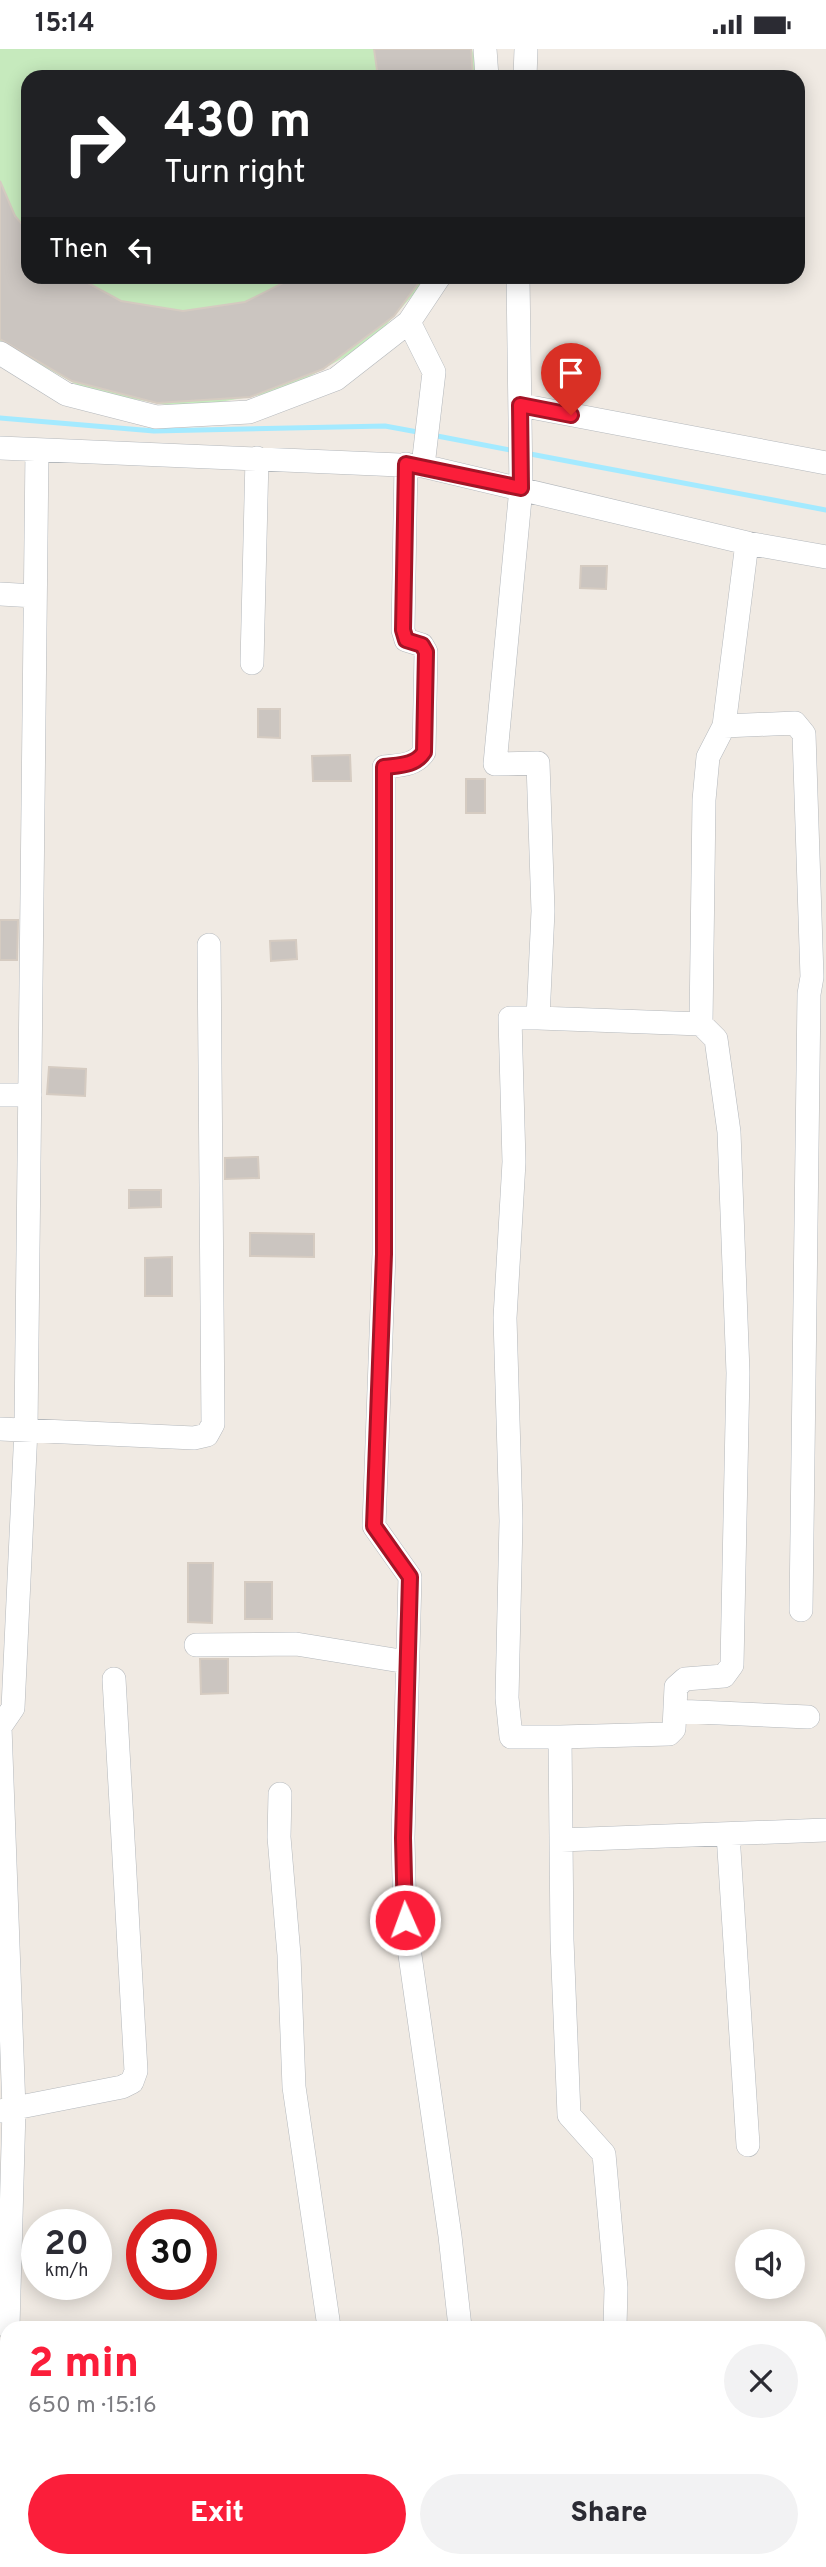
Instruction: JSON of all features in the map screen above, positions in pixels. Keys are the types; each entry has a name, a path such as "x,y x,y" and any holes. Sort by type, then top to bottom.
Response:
{"street":[{"path":"485,49 486,70"},
{"path":"525,70 526,49"},
{"path":"0,353 66,394 156,417 249,412 335,379 408,322 434,284"},
{"path":"518,284 521,488 495,764 538,763 543,911 538,1018"},
{"path":"408,322 434,372 425,443 414,465 403,630 406,640 422,645 426,652 424,752 419,760 384,767 384,1254 374,1526 410,1577 403,1838 405,1920 450,2236 459,2321"},
{"path":"520,405 826,463"},
{"path":"0,448 414,465 747,543 826,557"},
{"path":"8,2321 0,1727 13,1708 26,1429 37,450"},
{"path":"252,663 257,458"},
{"path":"701,1024 704,800 708,757 724,726 747,543"},
{"path":"0,594 36,596"},
{"path":"724,726 795,723 804,734 812,977 809,994 801,1610"},
{"path":"0,1429 194,1437 207,1435 213,1424 209,945"},
{"path":"510,1018 701,1024 716,1038 723,1075 730,1146 738,1373 732,1665 724,1676 685,1679 676,1687 674,1728 669,1734 510,1737 507,1698 511,1521 505,1318 514,1162 510,1018"},
{"path":"0,1095 30,1095"},
{"path":"196,1645 296,1644 407,1662"},
{"path":"7,2110 122,2087 132,2082 136,2071 114,1679"},
{"path":"675,1711 808,1717"},
{"path":"560,1737 569,2115 604,2154 616,2288 615,2321"},
{"path":"280,1794 279,1837 289,1955 294,2087 328,2321"},
{"path":"561,1840 826,1830"},
{"path":"728,1834 748,2145"}],"green space":[{"path":"0,49 472,49 477,70 21,70 21,284 423,284 370,343 283,391 185,408 88,391 0,342"}],"building":[{"path":"374,49 471,49 472,70 377,70"},
{"path":"0,181 15,216 21,223 21,284 90,284 121,301 183,311 245,302 281,284 418,284 394,316 323,369 250,397 157,403 72,381 0,339"},
{"path":"581,566 607,566 606,589 580,588"},
{"path":"258,709 280,709 280,738 258,737"},
{"path":"350,755 351,781 313,781 312,756"},
{"path":"466,779 485,779 485,813 466,813"},
{"path":"0,920 18,920 17,960 0,960"},
{"path":"296,940 297,959 271,961 270,941"},
{"path":"49,1067 86,1069 85,1096 47,1094"},
{"path":"258,1157 259,1178 225,1179 225,1158"},
{"path":"129,1190 161,1190 161,1207 129,1208"},
{"path":"250,1233 314,1234 314,1257 250,1256"},
{"path":"172,1257 172,1296 145,1296 145,1258"},
{"path":"188,1563 213,1563 212,1623 188,1622"},
{"path":"245,1582 272,1582 272,1619 245,1619"},
{"path":"200,1659 228,1659 228,1693 201,1694"}],"waterway":[{"path":"0,418 154,431 385,426 423,433"},
{"path":"432,435 515,451"},
{"path":"525,453 826,510"}],"route":[{"path":"405,1920 403,1838 410,1577 374,1526 384,1254 384,767 411,763 419,760 424,752 426,652 422,645 406,640 403,630 406,464 521,488 520,405 571,415"}]}
